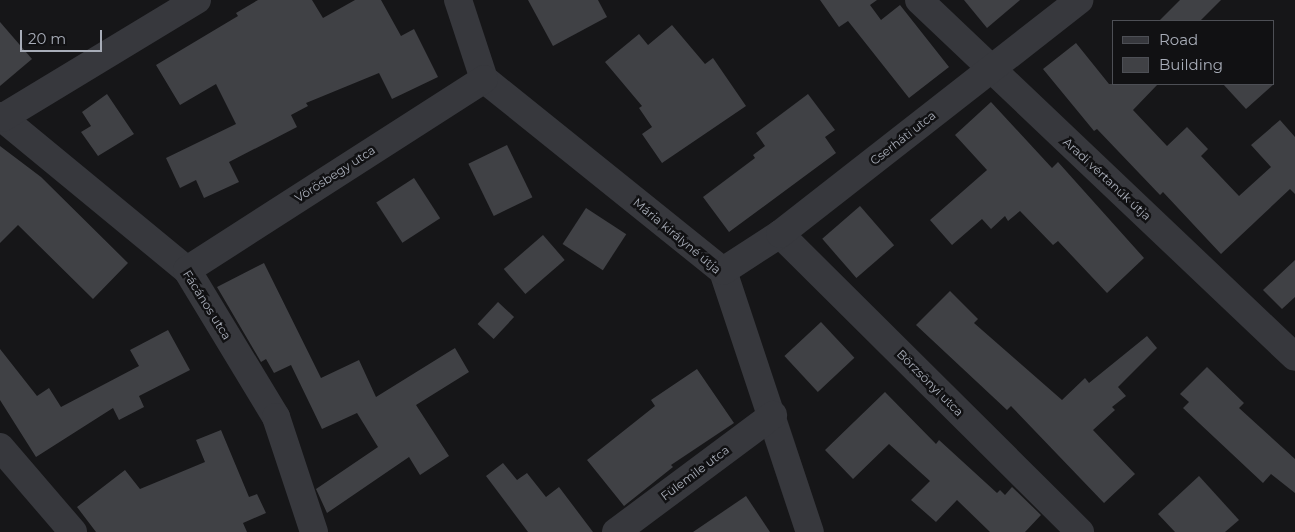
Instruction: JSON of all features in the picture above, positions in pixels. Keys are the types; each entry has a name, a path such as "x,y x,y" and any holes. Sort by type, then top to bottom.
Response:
{"street":[{"path":"1,117 197,0"},
{"path":"458,0 484,79"},
{"name":"Aradi vértanúk útja","path":"918,0 1295,357"},
{"name":"Cserháti utca","path":"723,271 780,234 1080,0"},
{"name":"Vörösbegy utca","path":"187,270 484,79"},
{"name":"Mária királyné útja","path":"484,79 723,271 773,415 810,532"},
{"name":"Fácános utca","path":"1,117 187,270 276,417 314,532"},
{"name":"Börzsönyi utca","path":"780,234 1080,532"},
{"name":"Fülemile utca","path":"616,532 773,415"},
{"path":"0,447 74,532"}],"building":[{"path":"258,0 312,0 323,18 355,0 381,0 401,36 414,29 438,77 392,99 379,73 306,103 308,106 291,115 297,127 229,162 239,182 204,198 196,180 180,188 166,158 236,124 216,84 180,105 156,65 238,16 236,13"},
{"path":"528,0 598,0 607,17 553,46"},
{"path":"820,0 877,0 870,5 881,20 900,5 949,67 909,98 848,21 839,27"},
{"path":"964,0 1020,0 987,28"},
{"path":"1180,0 1221,0 1201,20 1160,20"},
{"path":"0,22 32,59 0,86"},
{"path":"672,25 705,64 713,58 746,106 662,163 642,134 652,127 639,108 642,106 605,62 639,34 648,45"},
{"path":"1076,43 1109,84 1157,85 1133,110 1167,146 1187,127 1208,149 1201,156 1239,196 1271,167 1251,145 1280,120 1295,137 1295,194 1290,189 1221,254 1163,192 1160,195 1097,129 1094,131 1043,69"},
{"path":"1224,85 1273,85 1246,109"},
{"path":"107,94 134,134 98,156 81,132 91,126 82,112"},
{"path":"808,94 835,130 825,137 836,153 729,232 703,197 755,158 753,155 765,146 756,133"},
{"path":"991,102 1052,168 1058,162 1144,258 1107,293 1058,241 1053,245 1020,211 1008,221 1005,216 991,229 982,219 952,245 930,220 987,170 955,135"},
{"path":"507,145 532,197 494,216 468,164"},
{"path":"0,146 41,177 128,263 93,299 18,225 0,243"},
{"path":"414,178 440,218 402,243 376,203"},
{"path":"860,206 894,245 856,278 822,239"},
{"path":"586,208 626,234 603,270 563,244"},
{"path":"543,235 565,260 525,294 504,269"},
{"path":"1295,260 1295,297 1282,309 1263,290"},
{"path":"264,263 321,378 359,360 376,397 455,348 469,372 416,405 449,456 420,475 409,457 327,513 316,489 378,447 357,413 322,429 291,365 274,373 266,359 261,362 217,287"},
{"path":"950,291 978,319 974,323 1062,400 1085,378 1089,383 1147,336 1157,348 1118,387 1126,396 1112,407 1115,410 1093,430 1135,474 1104,503 1011,406 1007,410 916,325"},
{"path":"498,302 514,317 494,339 478,324"},
{"path":"821,322 854,358 818,392 784,356"},
{"path":"168,330 190,370 139,396 144,407 119,420 113,408 36,457 0,400 0,349 37,396 49,388 61,407 139,366 130,350"},
{"path":"1207,367 1244,403 1239,408 1295,459 1295,493 1271,474 1263,483 1183,408 1189,402 1180,394"},
{"path":"697,369 734,423 671,465 673,467 624,506 587,460 655,406 651,400"},
{"path":"885,392 936,444 939,440 997,493 1000,490 1005,495 1012,487 1041,515 1025,532 990,532 957,500 936,522 911,500 930,481 889,444 853,479 825,450"},
{"path":"221,430 249,497 257,494 266,513 243,523 247,532 96,532 77,507 125,470 140,489 205,462 196,440"},
{"path":"503,463 517,480 527,473 546,497 559,487 593,532 528,532 486,476"},
{"path":"1199,476 1239,520 1225,532 1175,532 1158,514"},
{"path":"746,496 770,532 693,532"}]}
